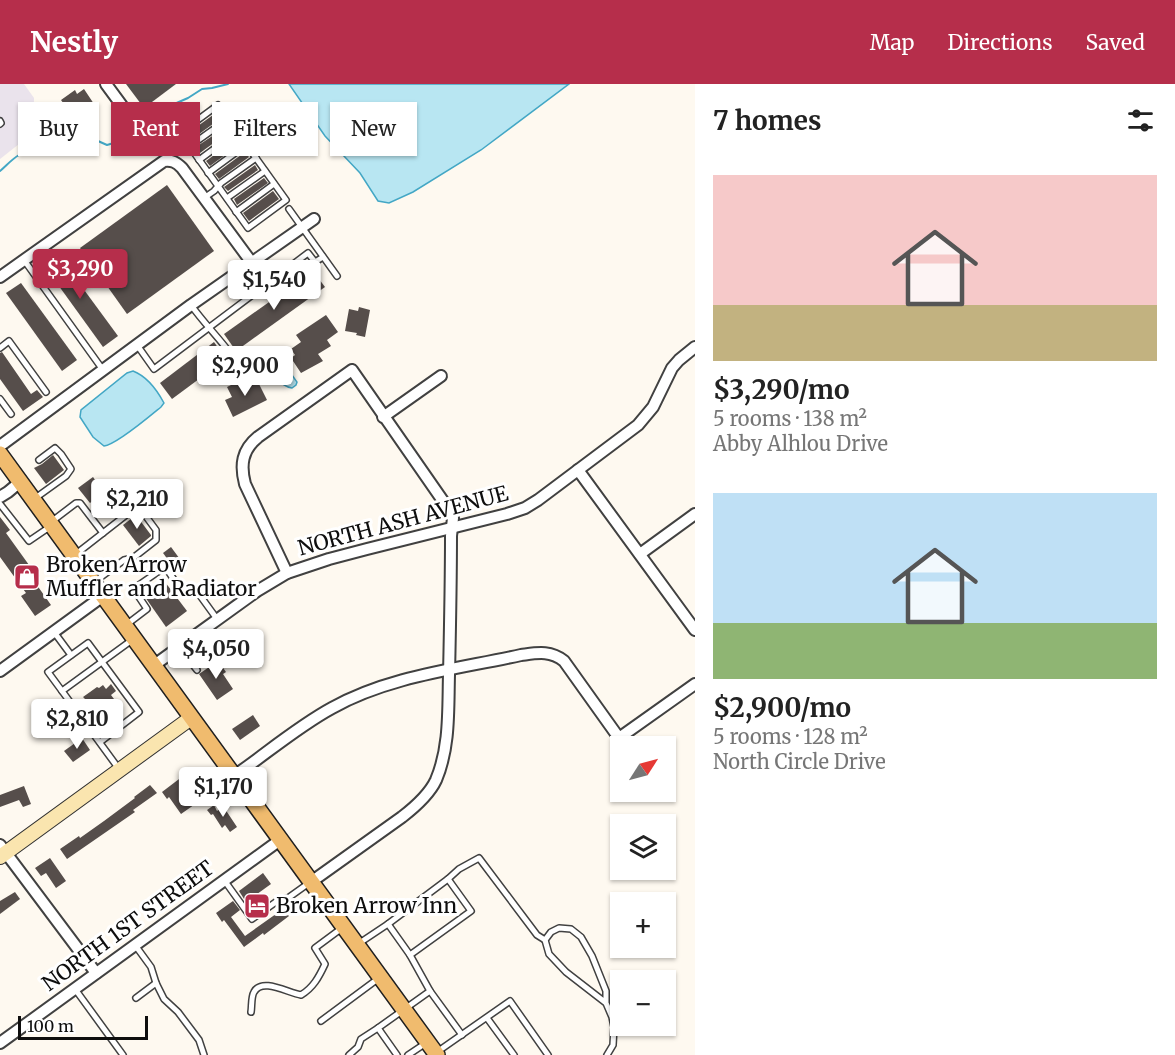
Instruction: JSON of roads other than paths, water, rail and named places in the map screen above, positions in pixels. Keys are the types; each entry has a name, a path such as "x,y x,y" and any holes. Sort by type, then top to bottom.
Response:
{"main road":[{"path":"0,454 433,1050"},
{"path":"2,851 191,718"}],"street":[{"path":"106,84 119,102"},
{"path":"0,278 164,161 171,160 177,163 252,263"},
{"path":"0,446 191,305 314,219"},
{"name":"NORTH ASH AVENUE","path":"153,666 268,583 287,573 329,559 525,508 639,425 653,407 672,368 695,346"},
{"path":"287,573 245,484 242,473 244,454 253,441 352,370 453,518 447,732 441,765 431,788 408,812 310,882"},
{"path":"383,417 441,376"},
{"path":"578,470 695,630"},
{"path":"0,497 20,482"},
{"path":"640,554 695,514"},
{"path":"0,671 103,596"},
{"path":"237,782 294,733 338,705 398,681 449,670 537,653 554,655 564,661 620,738 695,684"},
{"name":"NORTH 1ST STREET","path":"0,1043 280,840"},
{"path":"2,851 96,973"}],"lane":[{"path":"199,160 212,150"},
{"path":"196,156 208,173 218,186 227,198 248,228 286,200 256,158 221,183 218,186 204,198"},
{"path":"208,173 231,156"},
{"path":"227,198 265,171"},
{"path":"236,212 274,184"},
{"path":"289,209 337,276"},
{"path":"137,345 154,369 308,253 315,262 323,256"},
{"path":"24,260 103,370"},
{"path":"191,305 230,353"},
{"path":"0,348 9,341 45,392"},
{"path":"0,399 11,414"},
{"path":"33,500 66,476 71,469 55,448 39,460"},
{"path":"0,504 30,541 76,502 80,503 103,533"},
{"path":"74,556 135,508 142,511 156,530 156,540 133,558 124,560 93,583"},
{"path":"62,691 102,662 129,633 147,609 135,591 136,587 162,569 166,568 179,587 196,590 217,619"},
{"path":"54,632 71,655"},
{"path":"100,742 139,712 88,643 48,672 120,770"},
{"path":"179,647 197,670"},
{"path":"357,945 459,869 479,858 537,934 545,940 549,954 566,972 606,1004"},
{"path":"410,956 471,910 448,879"},
{"path":"224,880 252,919 280,899 288,898 310,882"},
{"path":"388,924 430,991 462,1035"},
{"path":"251,1012 254,991 260,986 266,985 301,995 310,990 326,964 315,948 344,927"},
{"path":"545,940 551,932 559,928 571,929 581,937 592,956 606,991 606,1004 612,1017 615,1036 607,1055"},
{"path":"135,945 151,967 164,999 178,1012 199,1040 204,1055"},
{"path":"321,1021 380,977"},
{"path":"136,998 156,983"},
{"path":"75,989 123,1055"},
{"path":"349,1055 358,1047 361,1039 430,991"},
{"path":"408,1055 433,1050 462,1035 510,1001 548,1055"},
{"path":"487,1018 514,1055"},
{"path":"378,1028 397,1055"}],"water":[{"path":"289,84 569,84 481,150 413,192 389,203 378,201 360,173 344,156 417,156 417,102 330,102 330,141 318,126 318,102 301,102"},
{"path":"273,353 280,358 297,382 292,388 279,381 270,368 266,359"},
{"path":"133,371 151,384 164,403 124,436 104,446 93,437 80,417 81,410 127,373"}],"waterway":[{"path":"0,171 16,157 46,138 51,128 56,126 62,129 77,150 98,141 107,145 117,142 165,108 202,89 228,84"}],"place":[{"name":"Broken Arrow Muffler and Radiator","path":"27,577"},
{"name":"Broken Arrow Inn","path":"257,906"}]}
